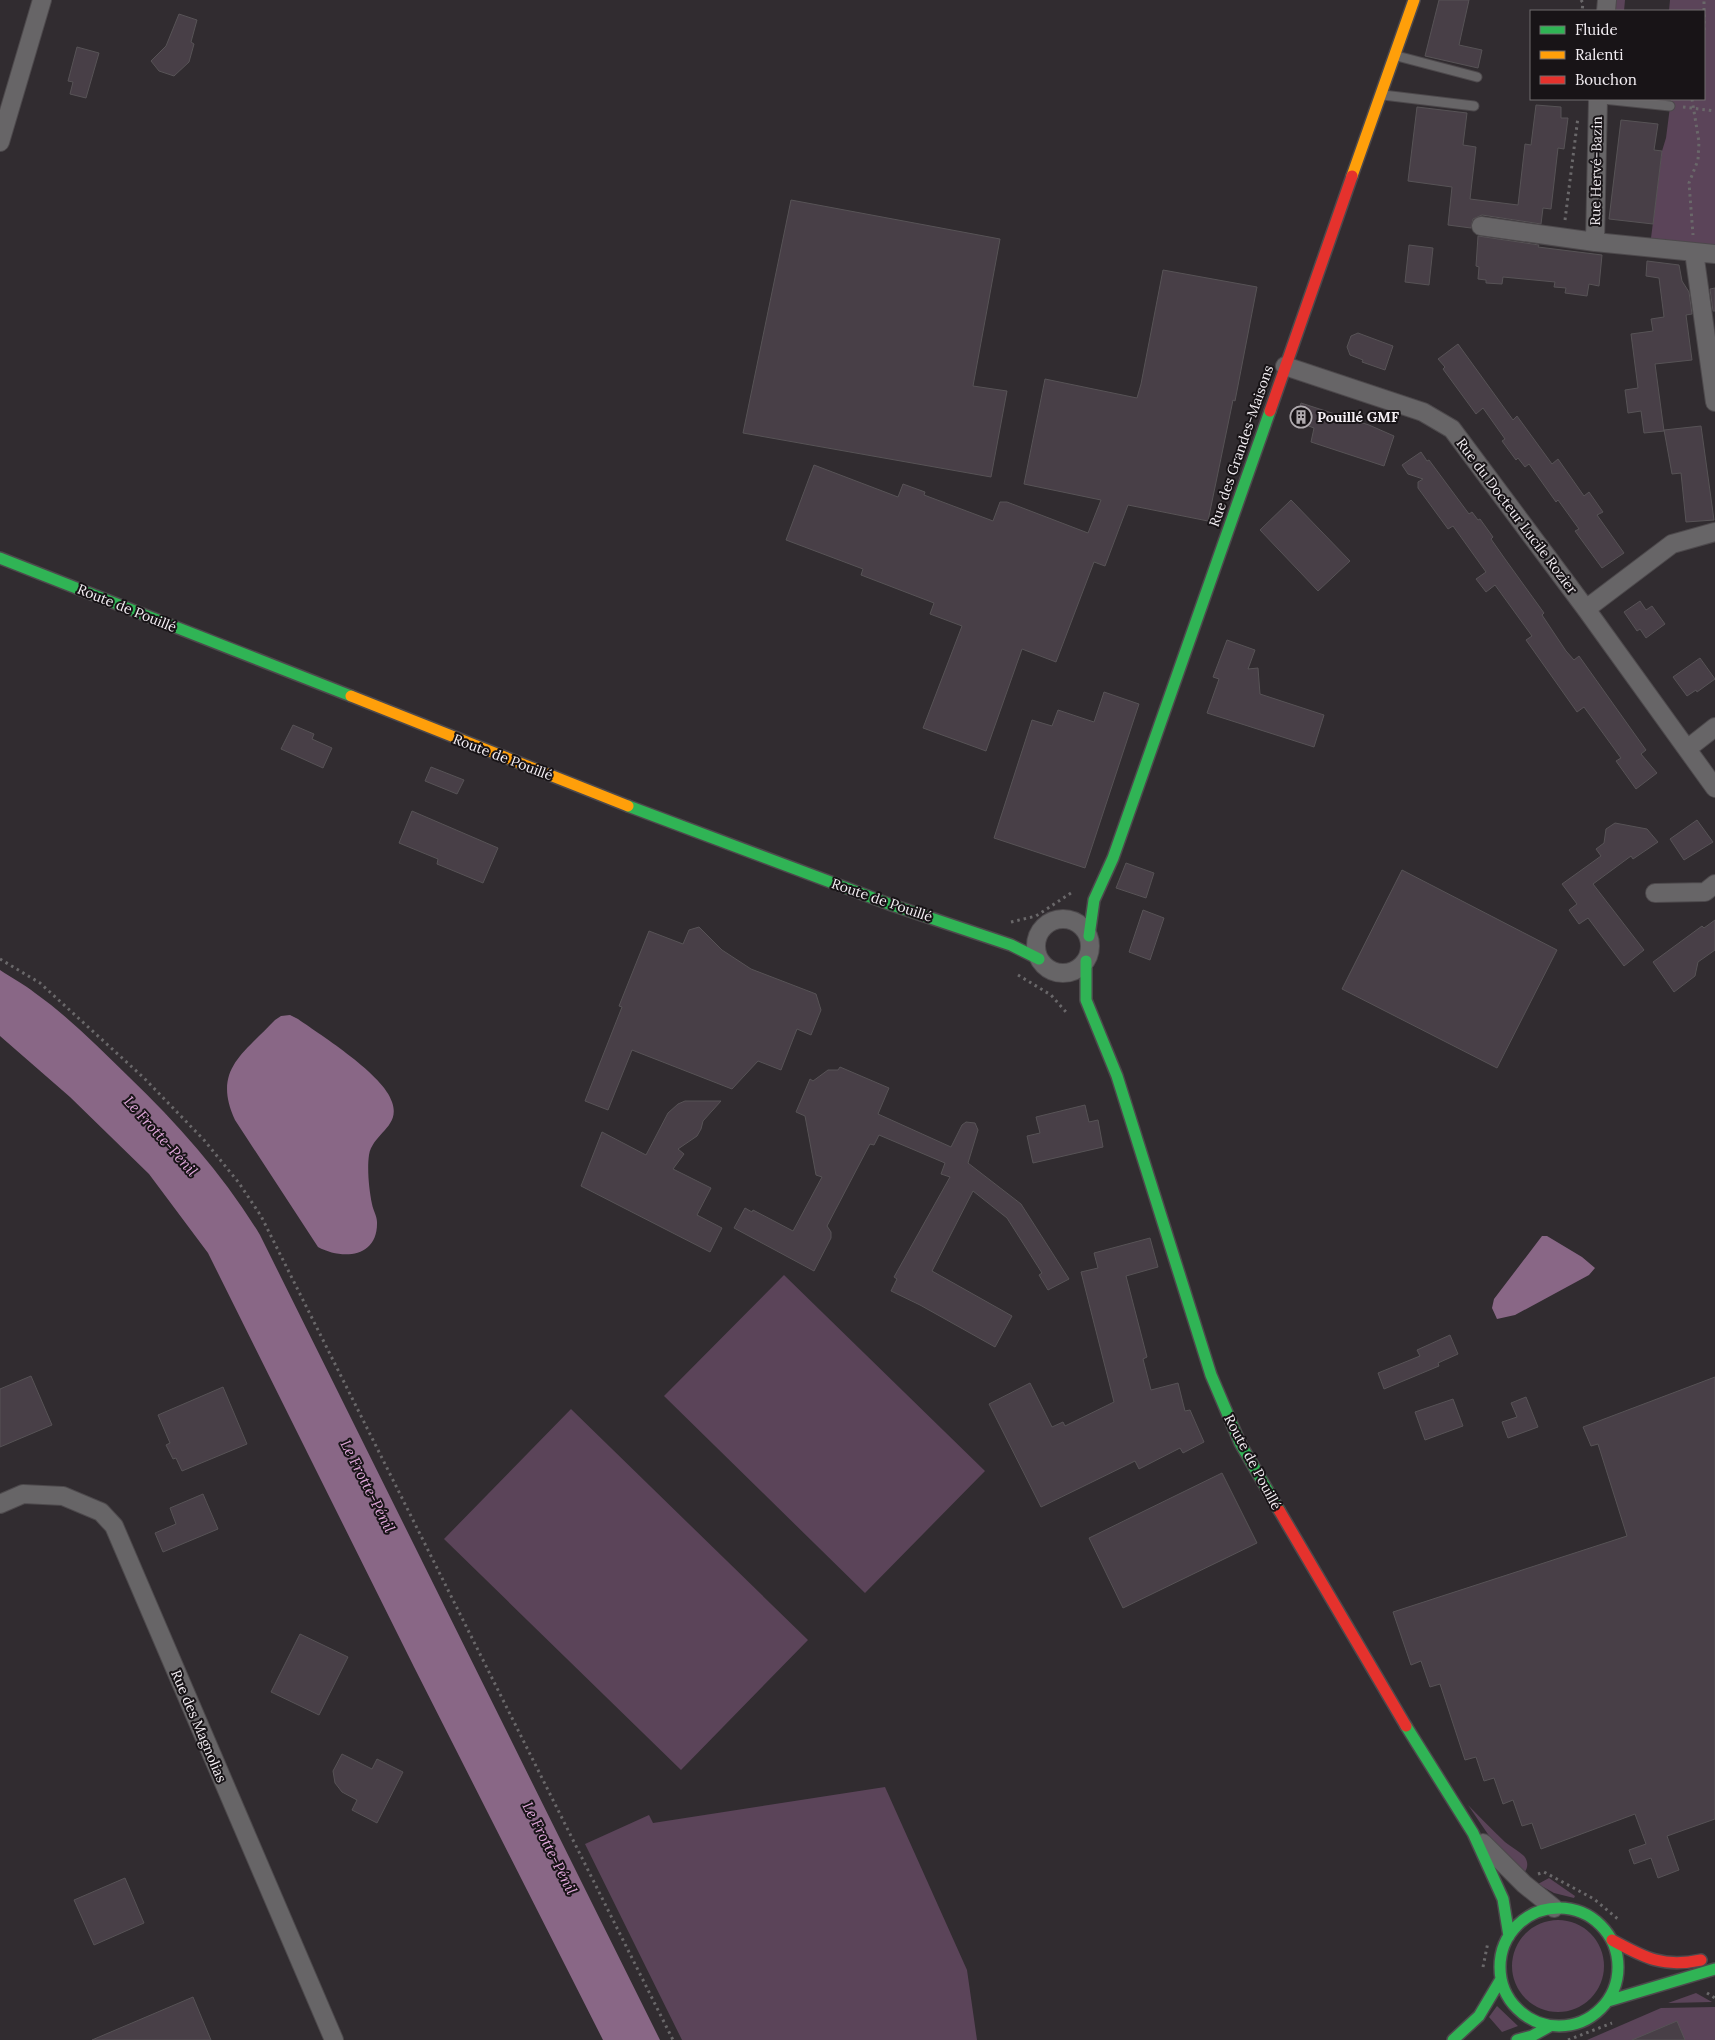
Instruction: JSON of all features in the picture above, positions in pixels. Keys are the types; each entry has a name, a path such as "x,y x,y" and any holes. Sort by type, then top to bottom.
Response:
{"street":[{"path":"0,142 42,0"},
{"name":"Rue des Grandes-Maisons","path":"1089,936 1094,900 1113,858 1414,0"},
{"name":"Rue Hervé-Bazin","path":"1598,100 1595,242 1715,254"},
{"path":"1481,226 1595,242"},
{"path":"1694,252 1715,402"},
{"name":"Rue du Docteur Lucile Rozier","path":"1285,366 1423,412 1452,429 1586,609 1715,788"},
{"path":"1586,609 1672,544 1715,532"},
{"name":"Route de Pouillé","path":"0,558 680,826 889,904 1011,945 1039,959"},
{"path":"1687,749 1715,727"},
{"path":"1655,893 1705,892 1715,884"},
{"path":"1068,919 1094,900"},
{"path":"1011,945 1038,934 1050,921 1059,918 1068,919 1077,922 1089,936 1091,944 1086,961 1074,971 1058,973 1044,966 1039,959 1036,943 1038,934"},
{"name":"Route de Pouillé","path":"1086,961 1086,1000 1117,1076 1211,1375 1240,1443 1398,1714 1474,1833 1503,1899 1509,1936"},
{"name":"Route de Pouillé","path":"1058,973 1086,1000"},
{"name":"Rue des Magnolias","path":"0,1504 23,1494 63,1496 101,1512 114,1526 334,2040"},
{"name":"Route de Pouillé","path":"1474,1833 1524,1884 1554,1908"},
{"path":"1554,1908 1572,1909 1588,1916 1602,1926 1612,1940 1617,1956 1618,1972 1615,1987 1608,2001 1596,2014 1582,2022 1566,2026 1550,2026 1533,2020 1518,2010 1507,1996 1501,1979 1502,1949 1509,1936 1528,1917 1554,1908"},
{"path":"1612,1940 1654,1963 1683,1965 1710,1957"},
{"path":"1608,2001 1715,1969"},
{"path":"1453,2040 1479,2016 1501,1979"},
{"path":"1517,2040 1532,2036 1550,2026"}],"lane":[{"path":"1394,55 1477,77"},
{"path":"1380,94 1474,106"},
{"path":"1613,100 1670,106"}],"path":[{"path":"1692,100 1699,142 1698,160 1689,183 1694,252"},
{"path":"1670,106 1715,111"},
{"path":"1562,238 1578,115"},
{"path":"0,959 40,983 144,1078 204,1140 239,1184 260,1216 673,2040"},
{"path":"1534,1876 1544,1872 1565,1882 1594,1899 1626,1924"},
{"path":"1483,1969 1488,1938"}],"shaded area":[{"path":"1615,0 1625,0 1624,10 1614,10"},
{"path":"1670,0 1715,0 1715,246 1651,238 1662,151 1666,138 1671,100 1705,100 1705,10 1669,10"},
{"path":"784,1275 985,1471 865,1593 664,1396"},
{"path":"571,1409 808,1640 681,1770 444,1539"},
{"path":"885,1787 967,1970 977,2040 682,2040 585,1844 649,1815 653,1823"},
{"path":"1468,1805 1505,1842 1524,1856 1527,1865 1523,1874 1496,1846"},
{"path":"1549,1878 1575,1896 1574,1898 1554,1893 1538,1884"},
{"path":"1558,1920 1576,1924 1590,1934 1600,1948 1604,1966 1600,1984 1590,1998 1576,2008 1558,2012 1540,2008 1526,1998 1516,1984 1512,1966 1516,1948 1526,1934 1540,1924"},
{"path":"1696,1993 1712,2002 1668,2003"},
{"path":"1497,2006 1518,2026 1502,2032 1489,2017"},
{"path":"1715,2007 1715,2040 1587,2040 1661,2008"}],"water":[{"name":"Le Frotte-Pénil","path":"0,970 27,987 60,1012 148,1095 216,1172 260,1235 660,2040 603,2040 414,1667 208,1253 149,1174 70,1097 0,1036"},
{"path":"290,1015 365,1068 387,1091 392,1102 393,1118 372,1147 369,1155 370,1192 377,1220 376,1234 372,1243 357,1253 337,1254 318,1247 235,1120 229,1103 227,1088 229,1075 234,1064 242,1053 275,1020 281,1016"},
{"path":"1542,1236 1547,1236 1582,1257 1595,1268 1589,1275 1515,1315 1497,1319 1492,1308 1494,1299"}],"building":[{"path":"1439,0 1469,0 1459,45 1482,50 1478,68 1425,56"},
{"path":"179,14 197,20 191,42 194,44 189,62 174,76 159,71 151,61 166,46"},
{"path":"77,47 99,53 86,98 70,94 73,82 68,81"},
{"path":"1536,105 1561,107 1561,118 1568,118 1564,149 1558,148 1551,209 1543,208 1541,224 1482,215 1473,219 1471,228 1448,225 1452,187 1408,181 1417,107 1467,113 1463,145 1476,147 1470,199 1518,205 1525,144 1531,145"},
{"path":"1621,120 1658,124 1654,150 1662,151 1653,224 1609,219"},
{"path":"791,200 1000,239 973,386 1007,391 991,477 743,433"},
{"path":"1478,236 1539,245 1538,247 1602,255 1599,286 1589,284 1587,296 1565,293 1566,288 1554,287 1555,282 1503,277 1502,284 1486,283 1486,280 1478,279 1479,267 1476,266"},
{"path":"1409,245 1433,248 1429,285 1405,282"},
{"path":"1647,261 1679,265 1682,281 1689,292 1692,314 1686,315 1692,360 1655,364 1664,431 1644,433 1641,411 1628,413 1625,390 1638,388 1631,334 1653,331 1651,319 1664,317 1659,278 1646,276"},
{"path":"1163,270 1257,287 1235,401 1233,400 1208,521 1128,505 1105,566 1094,562 1056,662 1022,649 986,751 923,728 962,626 930,614 934,603 861,575 863,569 786,540 814,465 898,497 903,484 925,492 924,495 993,521 1000,502 1007,502 1088,533 1101,500 1024,484 1045,379 1137,398"},
{"path":"1715,288 1715,311 1713,311 1710,289"},
{"path":"1358,333 1393,346 1385,370 1362,362 1363,360 1350,355 1347,347 1351,336"},
{"path":"1458,344 1513,420 1517,416 1552,464 1558,459 1584,496 1589,492 1603,512 1597,515 1624,553 1602,568 1575,531 1579,529 1558,500 1556,502 1529,464 1525,467 1518,458 1516,460 1502,441 1505,439 1483,408 1476,414 1443,369 1445,367 1438,359"},
{"path":"1301,403 1369,425 1394,436 1384,466 1311,442 1314,428 1295,421"},
{"path":"1701,426 1714,520 1686,522 1681,473 1672,474 1664,430"},
{"path":"1421,452 1469,514 1472,512 1478,520 1480,519 1493,537 1491,539 1544,613 1542,615 1566,651 1574,660 1579,656 1646,750 1641,754 1657,773 1636,789 1616,761 1621,758 1584,707 1577,712 1526,640 1532,636 1495,585 1486,592 1476,579 1486,572 1453,526 1448,529 1418,488 1418,482 1423,479 1408,474 1402,465"},
{"path":"1291,500 1350,561 1318,591 1260,530"},
{"path":"1640,601 1646,610 1652,606 1665,624 1646,638 1640,629 1637,631 1624,612"},
{"path":"1227,640 1255,650 1248,669 1258,668 1260,694 1324,715 1314,747 1207,713 1219,679 1213,677"},
{"path":"1700,658 1715,679 1697,692 1696,690 1687,696 1673,677"},
{"path":"1104,692 1139,704 1085,868 994,838 1032,720 1052,726 1058,710 1094,722"},
{"path":"293,725 314,734 312,739 332,748 323,768 281,749"},
{"path":"431,767 464,780 457,794 425,781"},
{"path":"412,811 498,848 483,883 437,864 438,859 399,843"},
{"path":"1697,820 1713,842 1684,860 1670,839"},
{"path":"1615,823 1647,829 1658,842 1633,859 1631,856 1593,884 1644,950 1624,966 1588,918 1579,924 1569,910 1577,904 1562,884 1601,856 1596,849 1604,843 1606,829"},
{"path":"1126,863 1154,873 1146,898 1116,888"},
{"path":"1402,870 1557,950 1497,1068 1342,989"},
{"path":"1143,910 1164,918 1150,960 1129,952"},
{"path":"1715,920 1715,950 1698,962 1695,976 1674,992 1653,962 1702,926 1704,928"},
{"path":"699,927 722,950 751,969 816,994 821,1010 811,1035 797,1029 781,1070 758,1061 732,1089 632,1050 608,1110 585,1101 622,1007 619,1006 649,931 683,944 689,930"},
{"path":"840,1067 889,1088 878,1114 951,1147 962,1125 966,1122 975,1123 978,1130 968,1163 1021,1204 1069,1279 1048,1290 1039,1275 1042,1273 1007,1218 973,1191 932,1271 1012,1316 995,1347 891,1291 897,1279 894,1277 950,1177 941,1174 945,1163 879,1135 874,1145 870,1144 827,1226 831,1232 831,1238 814,1271 734,1228 745,1208 752,1212 753,1210 793,1231 822,1177 816,1175 805,1116 796,1112 810,1079 813,1081 828,1070 838,1070"},
{"path":"685,1101 721,1101 703,1121 697,1136 678,1149 684,1154 673,1169 711,1188 697,1215 722,1228 710,1252 581,1186 602,1132 646,1155 668,1113 678,1104"},
{"path":"1085,1105 1089,1122 1098,1120 1103,1147 1033,1163 1027,1136 1040,1133 1036,1117"},
{"path":"1150,1238 1158,1267 1126,1276 1147,1357 1143,1359 1151,1390 1178,1383 1185,1411 1190,1410 1204,1442 1183,1453 1180,1448 1139,1469 1135,1461 1041,1507 989,1404 1030,1383 1052,1427 1063,1422 1065,1426 1114,1402 1081,1272 1098,1268 1094,1253"},
{"path":"1450,1335 1458,1354 1438,1363 1439,1366 1384,1389 1378,1373 1420,1356 1417,1350"},
{"path":"31,1376 52,1425 0,1447 0,1389"},
{"path":"1715,1377 1715,1819 1667,1836 1679,1870 1658,1878 1651,1858 1634,1864 1629,1850 1646,1844 1635,1814 1541,1849 1532,1823 1522,1826 1513,1800 1503,1804 1494,1778 1484,1781 1476,1757 1465,1760 1440,1684 1430,1687 1421,1661 1411,1665 1393,1612 1627,1536 1598,1444 1591,1446 1583,1427"},
{"path":"223,1387 247,1444 182,1471 176,1458 173,1459 166,1445 170,1443 158,1415"},
{"path":"1526,1397 1538,1427 1508,1438 1502,1422 1517,1417 1511,1403"},
{"path":"1453,1399 1463,1426 1425,1440 1415,1412"},
{"path":"1222,1473 1257,1543 1123,1608 1089,1538"},
{"path":"203,1494 218,1529 163,1552 155,1533 176,1524 170,1508"},
{"path":"300,1634 348,1657 319,1715 271,1692"},
{"path":"342,1754 372,1769 377,1759 403,1772 377,1823 352,1810 357,1800 342,1792 335,1783 333,1771"},
{"path":"125,1878 144,1923 94,1945 74,1900"},
{"path":"193,1997 211,2040 92,2040"},
{"path":"1677,2021 1685,2040 1632,2040"}],"traffic: fast":[{"path":"1089,936 1094,900 1113,858 1270,411"},
{"path":"0,558 351,696"},
{"path":"628,806 889,904 1011,945 1039,959"},
{"path":"1086,961 1086,1000 1117,1076 1211,1375 1240,1443 1279,1510"},
{"path":"1406,1726 1473,1833 1503,1899 1509,1936"},
{"path":"1559,1908 1582,1913 1601,1925 1613,1944 1618,1967 1613,1990 1601,2009 1582,2021 1559,2026 1536,2021 1517,2009 1505,1990 1500,1967 1505,1944 1517,1925 1536,1913 1559,1908"},
{"path":"1608,2001 1715,1969"},
{"path":"1453,2040 1479,2016 1501,1979"},
{"path":"1517,2040 1532,2036 1550,2026"}],"traffic: slow":[{"path":"1352,176 1414,0"},
{"path":"351,696 628,806"}],"traffic: jam":[{"path":"1270,411 1352,176"},
{"path":"1279,1510 1406,1726"},
{"path":"1612,1940 1634,1952 1655,1960 1676,1963 1701,1960"}],"place":[{"name":"Pouillé GMF","path":"1301,417"}]}
